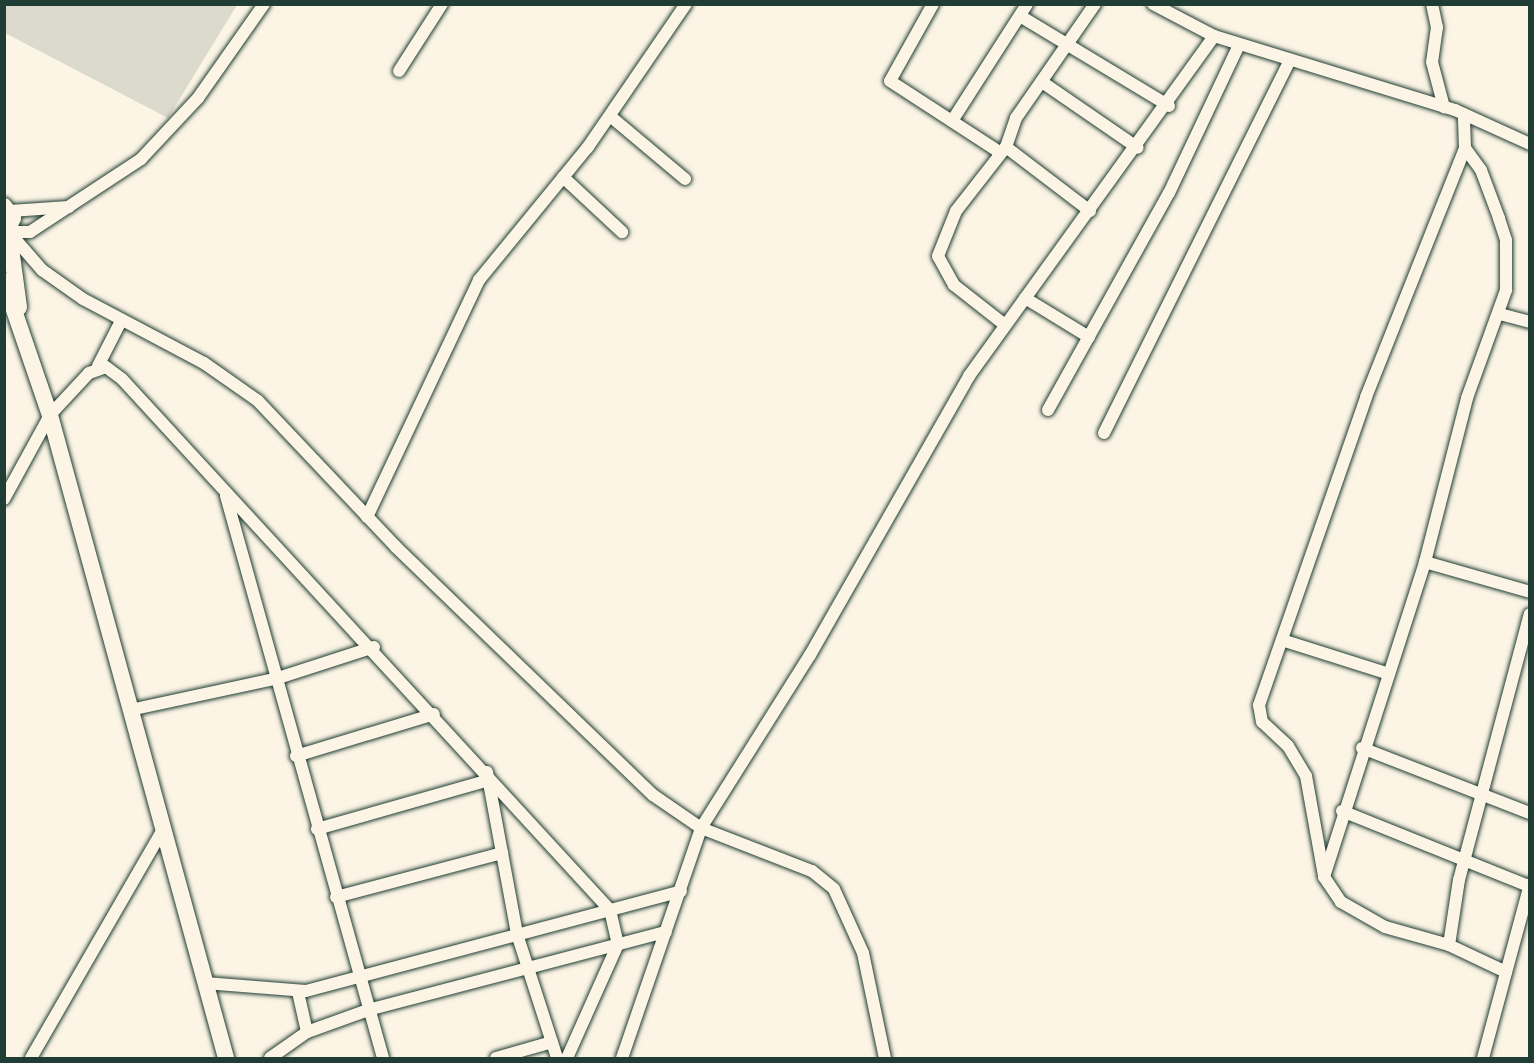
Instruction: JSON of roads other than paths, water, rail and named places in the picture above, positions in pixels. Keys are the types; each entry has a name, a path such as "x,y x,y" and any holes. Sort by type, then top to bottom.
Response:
{"main road":[{"path":"6,207 19,317"},
{"path":"4,281 19,317 50,415 226,1059"}],"street":[{"path":"8,234 30,232 110,183 167,134 264,4"},
{"path":"367,517 478,280 610,117 686,4"},
{"path":"933,4 890,81 1004,150 1090,211"},
{"path":"952,120 1027,4"},
{"path":"1005,325 954,285 938,256 956,211 1004,150 1016,118 1095,4"},
{"path":"1153,4 1214,36 1444,107 1530,144"},
{"path":"1432,4 1437,27 1432,62 1444,107"},
{"path":"399,70 441,5"},
{"path":"1020,16 1065,47 1169,106"},
{"path":"622,1059 701,828 810,656 969,376 1169,106 1214,36"},
{"path":"1048,410 1169,193 1239,45"},
{"path":"1104,433 1290,60"},
{"path":"1042,82 1138,148"},
{"path":"1464,114 1465,148 1366,398 1259,713 1297,758 1306,776 1324,877 1341,902 1385,927 1449,945 1506,972"},
{"path":"610,117 686,179"},
{"path":"1324,877 1362,748 1425,562 1467,398 1500,314 1506,240 1481,170 1465,148"},
{"path":"563,177 622,232"},
{"path":"6,207 69,207"},
{"path":"8,234 42,270 121,321 204,363 258,401 367,517 653,795 701,828 804,867 834,889 863,953 885,1059"},
{"path":"1025,298 1089,337"},
{"path":"1500,314 1530,322"},
{"path":"4,499 50,415 98,366 121,321"},
{"path":"98,366 122,379 226,496 374,647 610,910 618,944 567,1059"},
{"path":"226,496 296,756 382,1059"},
{"path":"1425,562 1530,592"},
{"path":"1449,945 1464,860 1530,614"},
{"path":"1282,640 1386,674"},
{"path":"130,711 275,679 374,647"},
{"path":"296,756 435,714"},
{"path":"1362,748 1480,797 1530,813"},
{"path":"317,829 488,776"},
{"path":"488,776 518,934 557,1059"},
{"path":"1342,811 1529,885 1484,1059"},
{"path":"31,1059 164,828"},
{"path":"336,897 502,853"},
{"path":"205,983 298,992 681,891"},
{"path":"270,1059 307,1032 368,1010 527,966 666,932"},
{"path":"298,992 307,1032"},
{"path":"496,1059 552,1042"}]}
